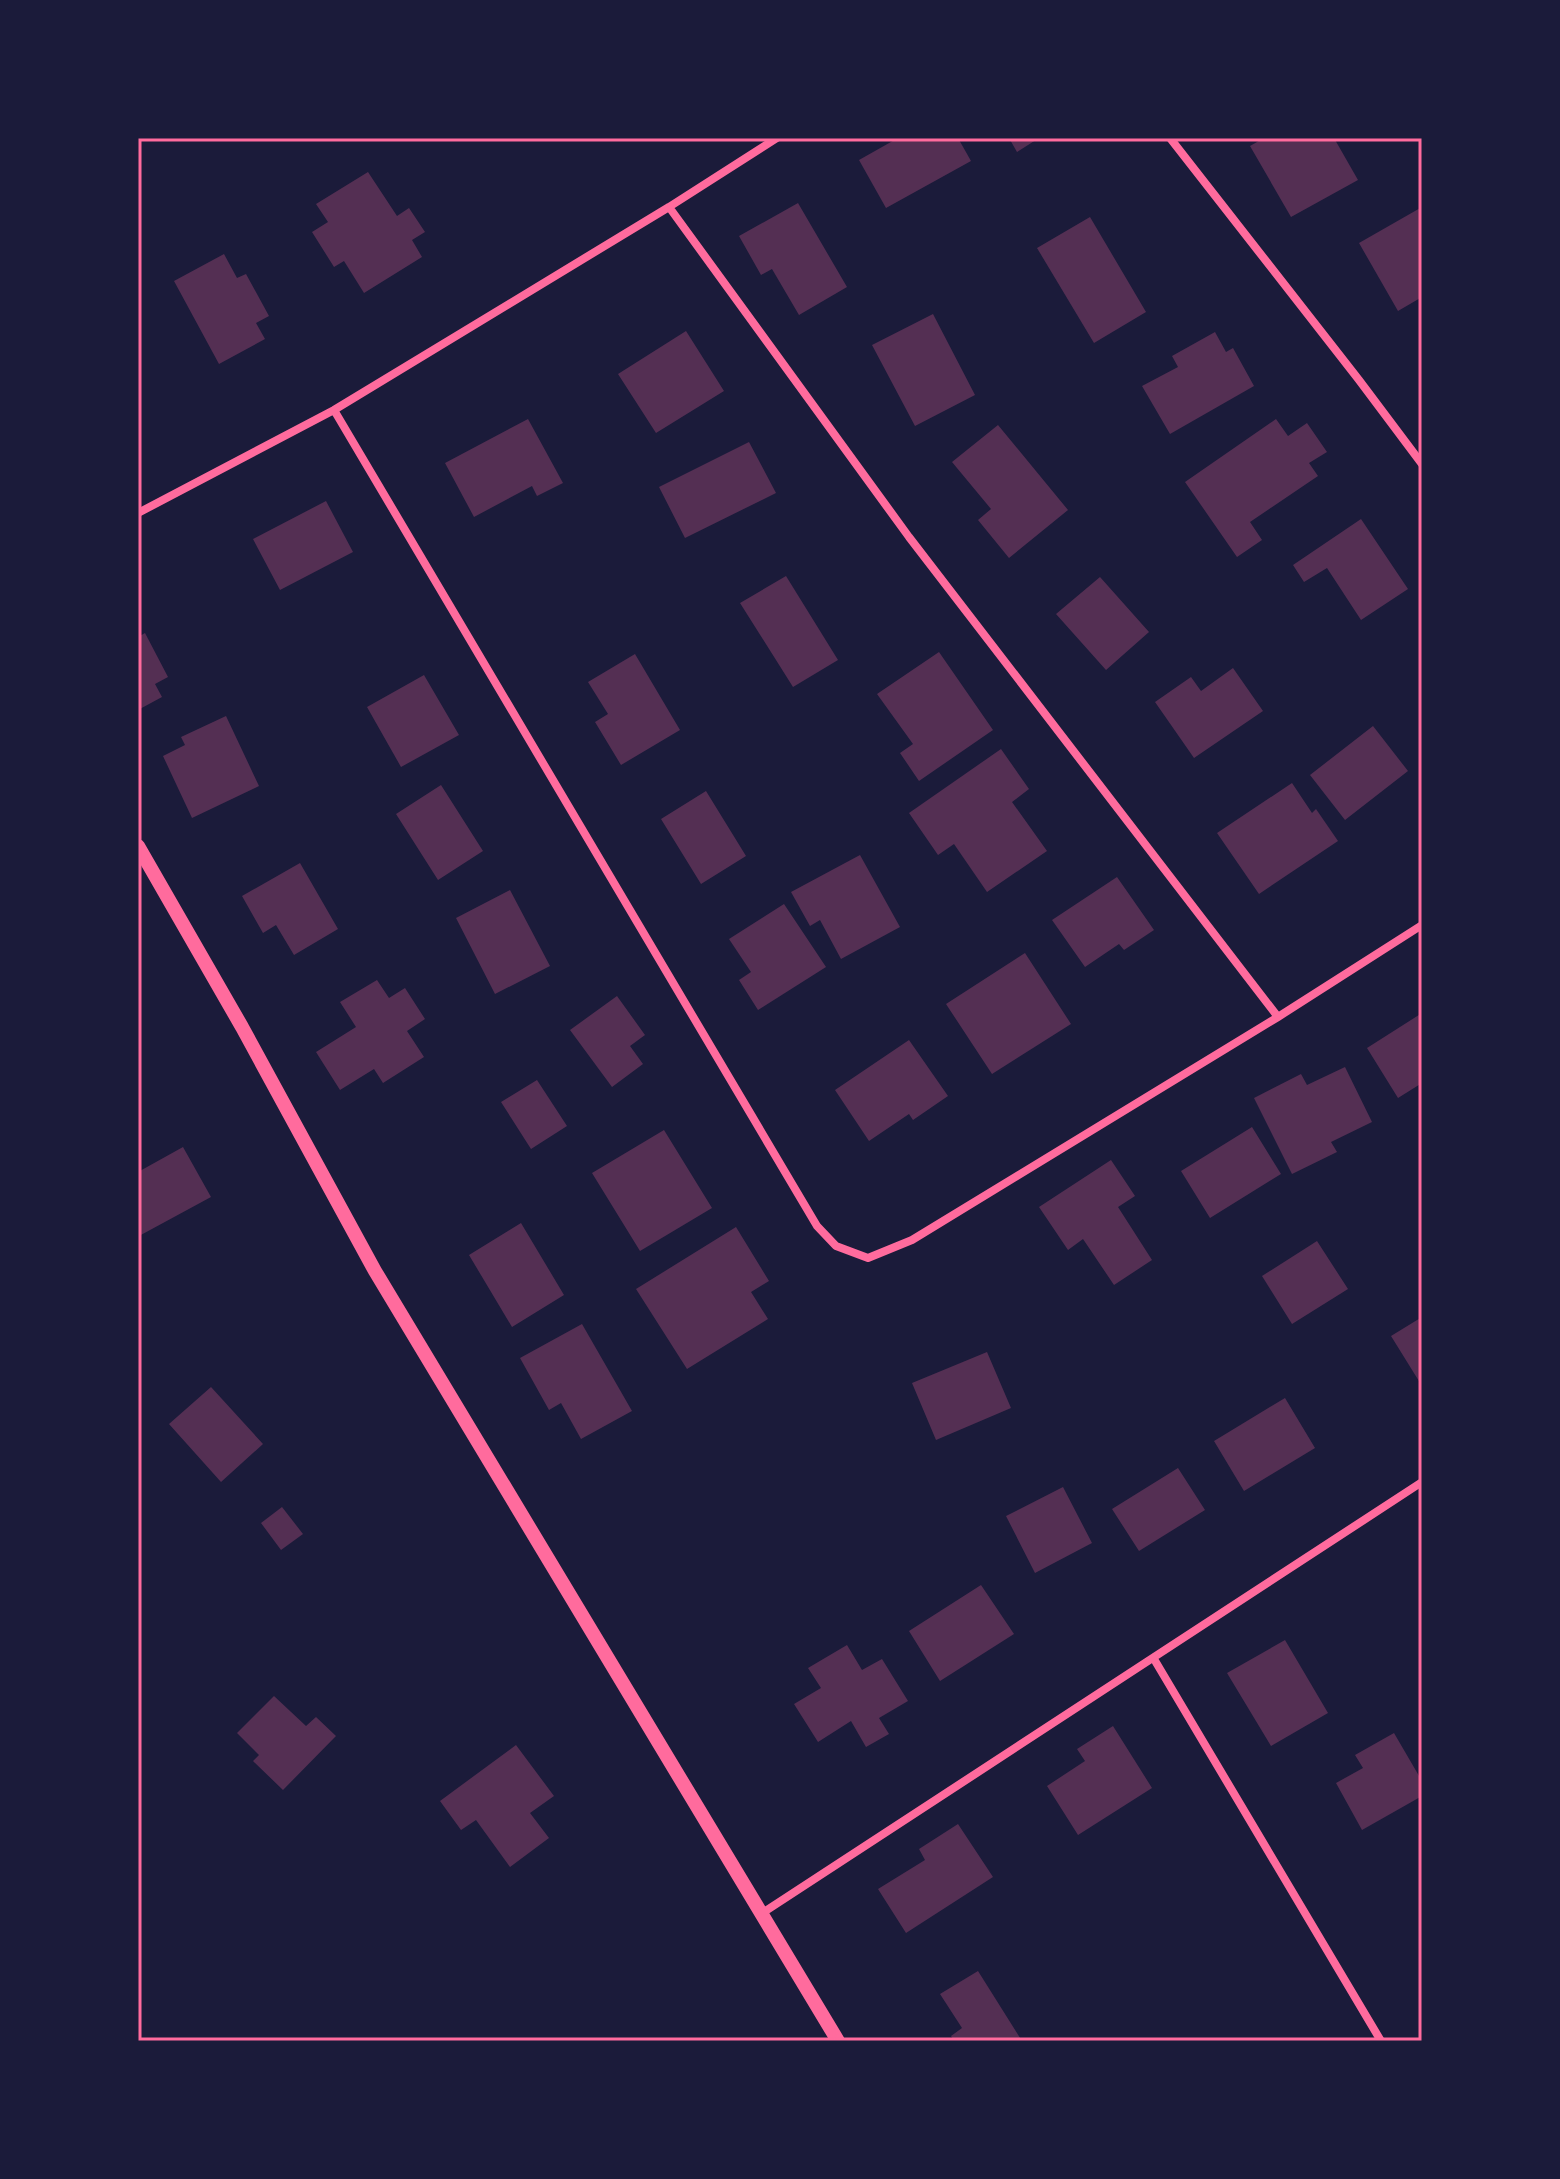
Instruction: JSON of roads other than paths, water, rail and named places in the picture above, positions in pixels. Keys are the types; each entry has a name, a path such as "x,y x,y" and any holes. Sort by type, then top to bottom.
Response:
{"street":[{"path":"138,513 334,410 777,138"},
{"path":"1170,138 1422,464"},
{"path":"669,207 909,537 1278,1017"},
{"path":"334,410 817,1226 836,1246 868,1258 912,1240 1278,1017 1422,925"},
{"path":"138,846 375,1271 838,2041"},
{"path":"761,1914 1422,1482"},
{"path":"1154,1659 1381,2041"}]}
